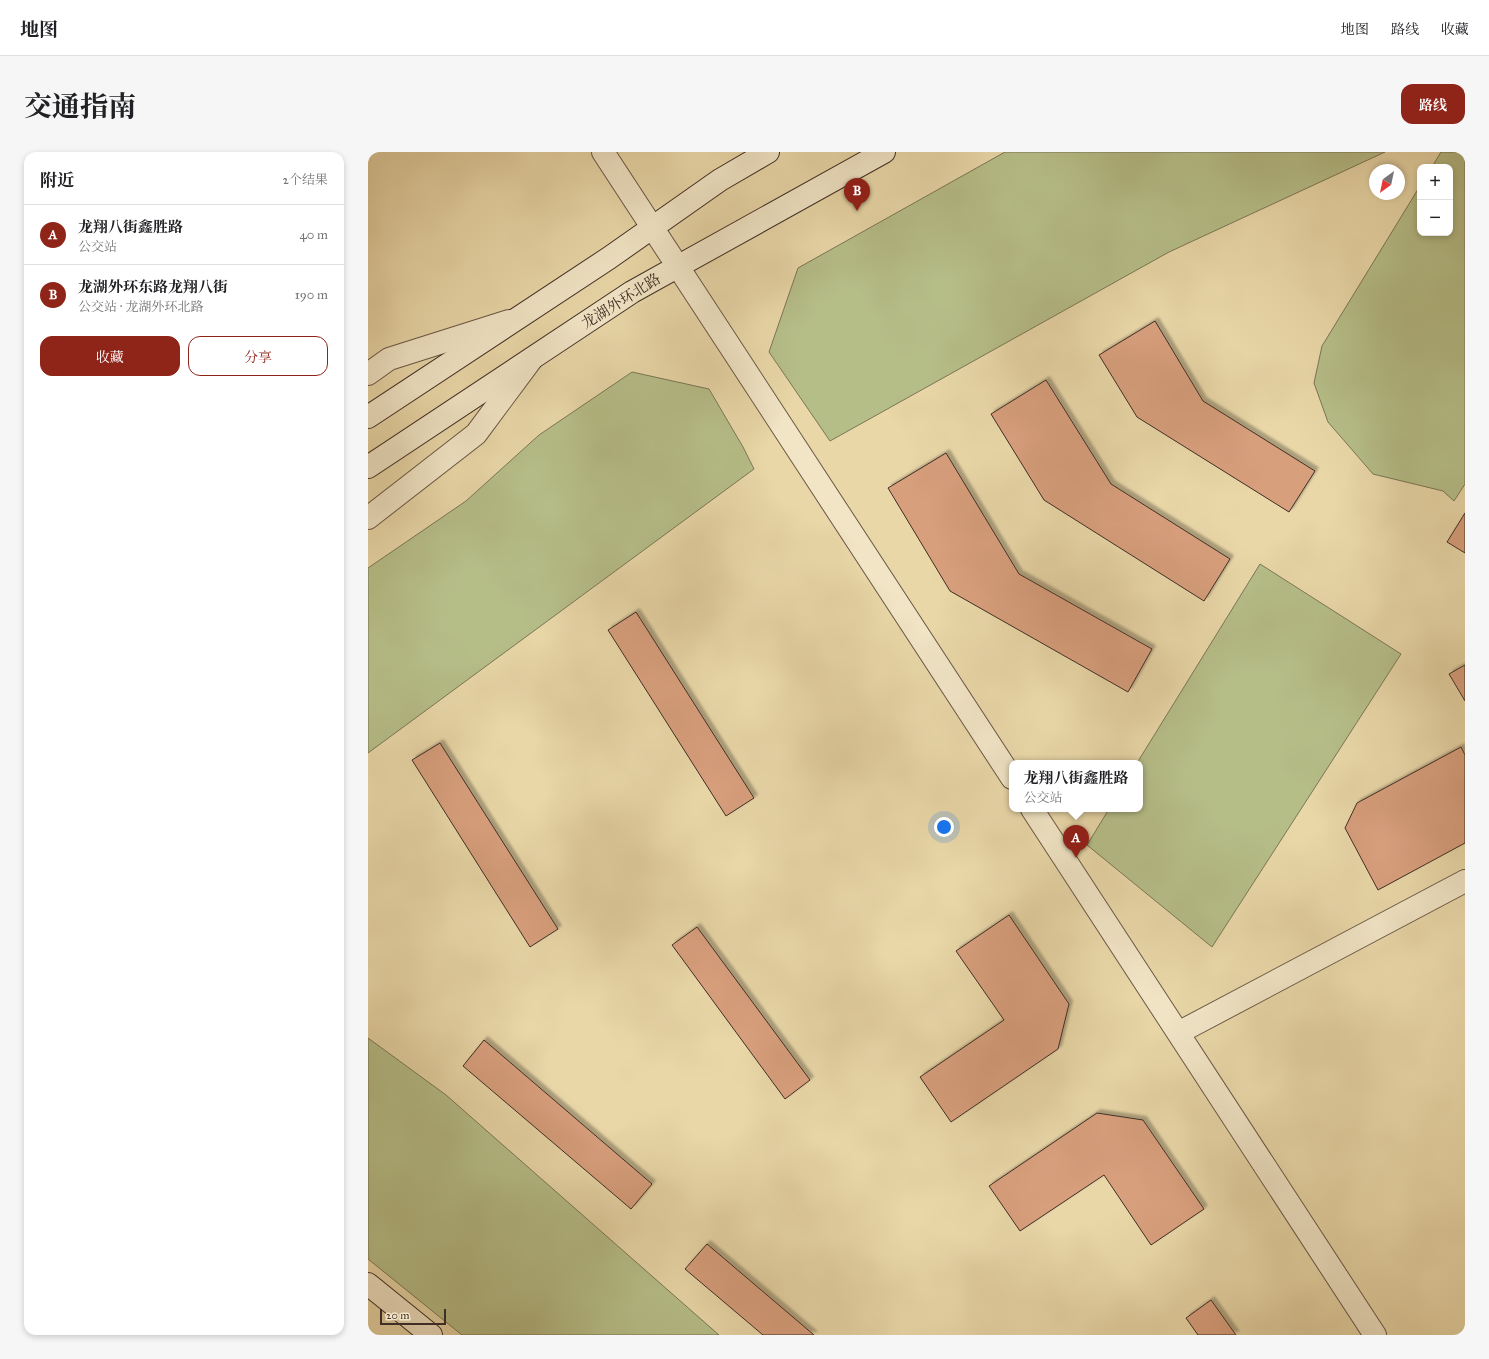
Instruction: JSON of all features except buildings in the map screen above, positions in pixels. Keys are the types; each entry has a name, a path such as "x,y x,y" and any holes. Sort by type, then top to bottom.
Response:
{"street":[{"path":"603,152 1009,773"},
{"path":"368,417 609,258 720,180 768,152"},
{"name":"龙湖外环北路","path":"368,467 632,292 884,152"},
{"path":"368,374 388,359 518,318"},
{"path":"368,518 476,434 532,359"},
{"path":"1034,812 1375,1335"},
{"path":"1178,1033 1465,880"},
{"path":"368,1284 431,1335"}],"green space":[{"path":"1005,152 1385,152 1169,252 830,441 769,352 798,268"},
{"path":"1441,152 1465,152 1465,484 1454,501 1443,491 1373,474 1328,422 1314,383 1322,346 1417,191 1417,236 1453,236 1453,164 1434,164"},
{"path":"632,372 709,389 754,469 368,753 368,568 466,501 539,435"},
{"path":"1260,564 1401,654 1212,947 1087,845 1107,812 1143,812 1143,760 1139,760"},
{"path":"368,1038 446,1095 719,1335 462,1335 368,1259"}],"place":[{"name":"龙湖外环东路龙翔八街","path":"857,211"},
{"name":"龙翔八街鑫胜路","path":"1076,858"}]}
